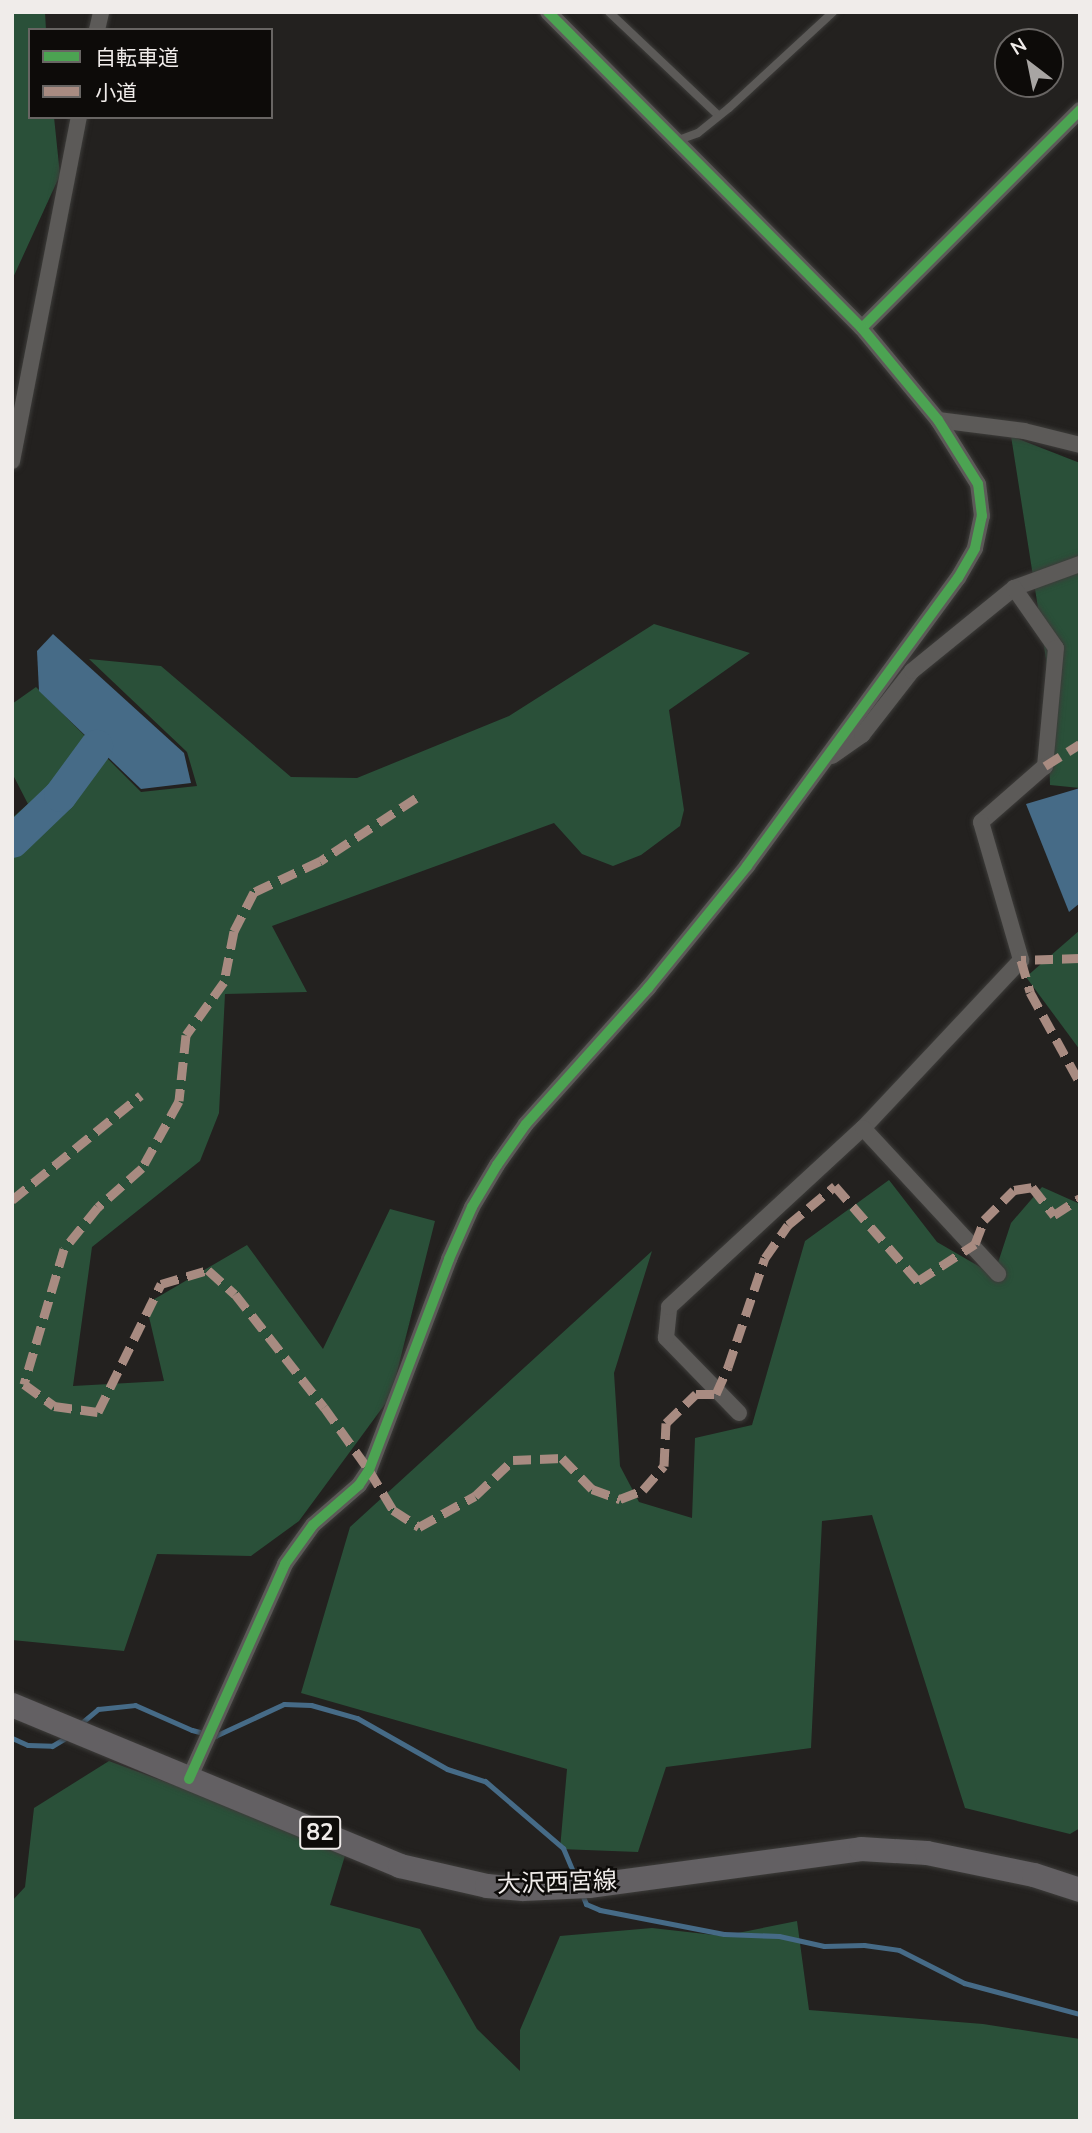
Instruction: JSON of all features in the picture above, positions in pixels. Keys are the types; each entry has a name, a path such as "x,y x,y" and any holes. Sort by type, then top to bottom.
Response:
{"main road":[{"name":"大沢西宮線","path":"14,1712 61,1726 400,1866 487,1886 523,1889 589,1886 831,1851 881,1850 958,1858 1034,1875 1080,1890"}],"street":[{"path":"189,1779 285,1564 313,1525 359,1485 369,1470 449,1259 472,1206 497,1165 526,1124 648,988 747,866 958,578 975,548 982,516 978,484 938,420 862,328 548,12"},
{"path":"862,328 1080,110"},
{"path":"12,461 79,119"},
{"path":"938,420 1024,431 1080,445"},
{"path":"821,764 862,735 912,671 1014,588 1080,564"},
{"path":"738,1413 666,1338 669,1307 863,1128 1021,960 982,822 1045,766 1056,648 1014,588"},
{"path":"863,1128 998,1274"}],"lane":[{"path":"609,12 719,116"},
{"path":"676,141 698,133 719,116 833,12"}],"green space":[{"path":"12,12 45,12 46,28 28,28 28,119 54,119 60,175 12,280"},
{"path":"1011,436 1080,463 1080,788 1050,785 1046,659"},
{"path":"654,624 750,653 669,710 684,810 680,826 641,855 613,866 582,854 554,823 272,926 307,992 225,994 219,1113 200,1161 92,1247 73,1386 164,1381 146,1304 247,1245 323,1349 390,1209 435,1221 391,1396 299,1521 251,1556 157,1554 124,1651 12,1640 12,818 28,804 12,773 12,704 36,687 141,792 197,786 187,752 89,659 161,666 291,777 357,778 509,716"},
{"path":"1080,930 1080,1050 1026,977"},
{"path":"889,1180 937,1242 994,1275 1011,1223 1042,1187 1080,1204 1080,1828 1070,1834 965,1808 872,1515 822,1521 811,1748 666,1767 638,1852 560,1849 567,1769 301,1693 350,1527 652,1251 614,1373 620,1466 639,1502 692,1518 695,1438 752,1425 805,1241"},
{"path":"109,1761 347,1849 330,1905 420,1929 477,2029 520,2071 520,2030 560,1936 652,1928 723,1936 797,1921 809,2010 983,2024 1080,2039 1080,2121 12,2121 12,1901 25,1887 34,1808"}],"water":[{"path":"53,634 184,753 191,783 141,789 39,691 37,651"},
{"path":"1080,788 1080,903 1069,912 1026,804"}],"waterway":[{"path":"12,841 60,795 96,746"},
{"path":"79,1725 98,1709 135,1705 192,1730 215,1736 284,1704 311,1705 357,1718 447,1769 485,1781 563,1848 576,1878"},
{"path":"12,1738 28,1745 52,1746 67,1737"},
{"path":"582,1894 586,1904 600,1910 724,1934 779,1936 824,1946 864,1945 899,1950 964,1983 1080,2014"}],"marked path":[{"path":"1045,766 1080,744"},
{"path":"416,798 320,861 254,892 234,931 224,982 186,1035 179,1101 142,1168 98,1207 64,1249 24,1384 54,1406 98,1412 161,1284 208,1270 235,1294 324,1407 369,1470 393,1510 419,1527 475,1496 513,1460 562,1458 592,1489 620,1499 643,1490 664,1466 666,1423 696,1394 716,1394 728,1367 765,1258 788,1225 835,1186 918,1281 975,1244 984,1220 1014,1190 1032,1187 1054,1215 1080,1198"},
{"path":"1080,958 1021,960 1030,992 1080,1083"},
{"path":"12,1200 141,1095"}],"cycle path":[{"path":"548,12 862,328 1080,110"},
{"path":"189,1779 285,1564 313,1525 359,1485 369,1470 449,1259 472,1207 497,1165 526,1124 648,988 747,866 958,578 975,548 982,516 978,484 938,420 862,328"}]}
